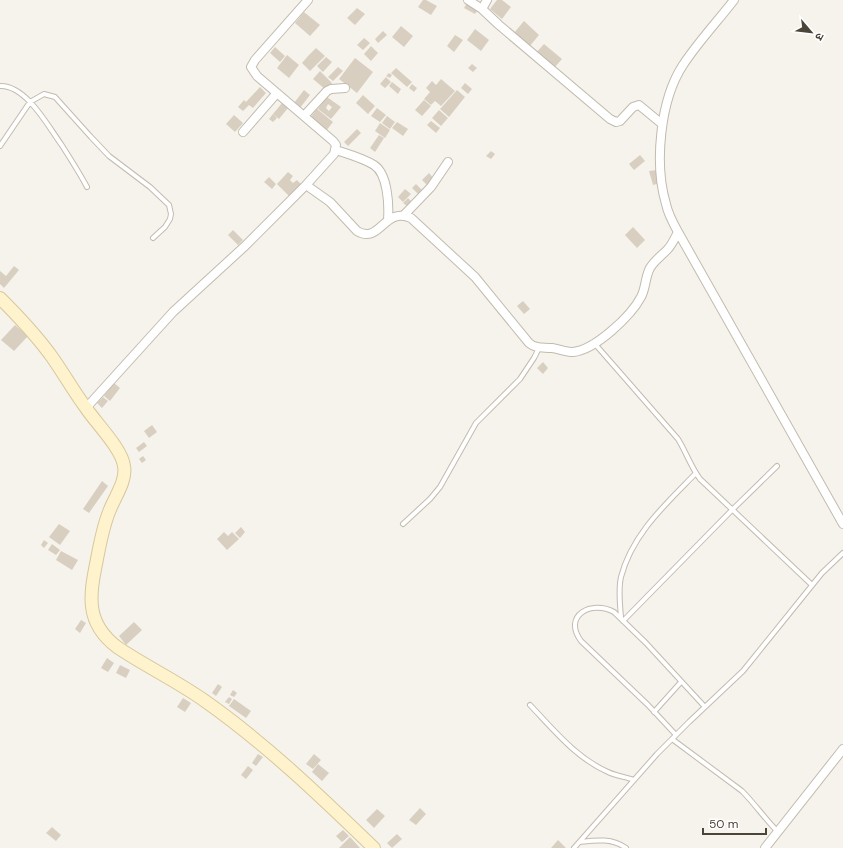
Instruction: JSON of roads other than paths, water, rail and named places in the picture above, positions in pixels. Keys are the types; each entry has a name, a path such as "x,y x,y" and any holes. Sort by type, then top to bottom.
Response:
{"street":[{"path":"86,408 173,312 245,246 330,160 336,150 336,145 333,141 253,72 251,67 308,0"},
{"path":"468,0 482,9 610,119 616,122 620,121 633,106 638,105 662,124"},
{"path":"482,9 487,0"},
{"path":"734,0 683,65 670,93 662,124 661,166 662,182 667,209 678,232 843,524"},
{"path":"304,116 327,91 331,89 345,88"},
{"path":"243,132 277,93"},
{"path":"336,150 375,165 386,188 389,204 388,220"},
{"path":"404,215 431,187 448,162"},
{"path":"306,185 330,202 357,231 362,234 372,234 388,220 398,215 404,215 417,222 475,277 529,343 539,348 574,352 595,344 604,337 627,315 641,298 650,267 671,245 678,232"},
{"path":"0,298 25,324 52,357 86,408 111,441 121,456 124,465 122,482 107,516 101,538 91,590 95,619 106,639 204,700 228,718 316,792 374,848"},
{"path":"765,848 843,749"}],"lane":[{"path":"0,86 10,88 30,102 48,124 75,165 87,187"},
{"path":"0,146 30,102 44,94 55,98 109,156 169,205 172,214 170,219 165,227 153,238"},
{"path":"595,344 678,439 700,479 812,585"},
{"path":"403,524 430,499 440,487 476,423 520,379 539,348"},
{"path":"622,619 777,466"},
{"path":"622,619 621,579 626,562 640,536 652,519 696,473"},
{"path":"574,848 672,739 743,671 822,573 843,553"},
{"path":"676,735 584,644 574,629 574,623 580,613 590,608 608,608 622,619 646,643 705,707"},
{"path":"654,712 681,682"},
{"path":"530,705 560,737 584,758 608,773 634,780"},
{"path":"672,739 742,791 778,832"},
{"path":"580,842 601,840 611,841 626,848"}]}
